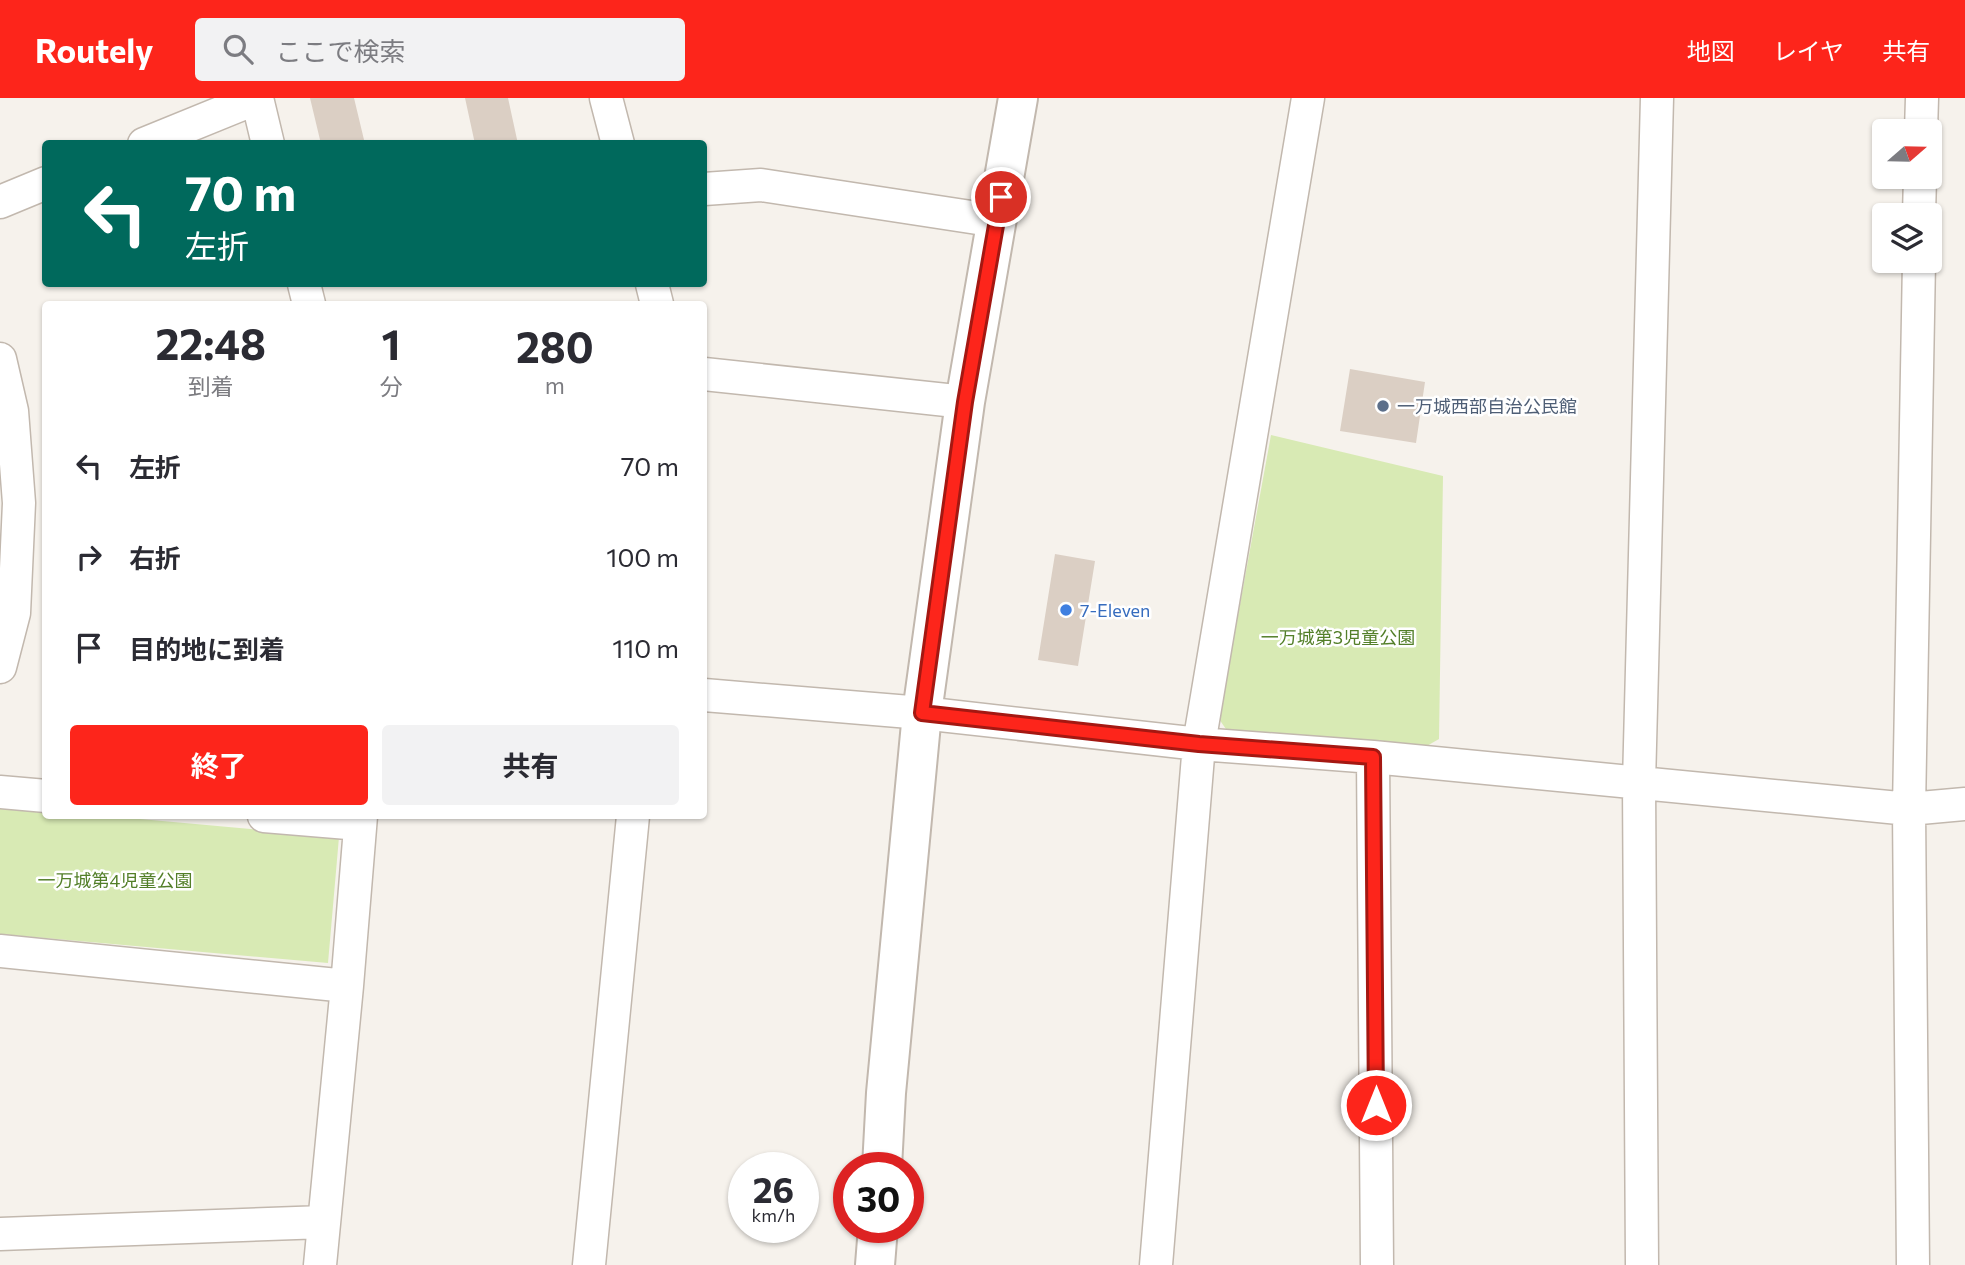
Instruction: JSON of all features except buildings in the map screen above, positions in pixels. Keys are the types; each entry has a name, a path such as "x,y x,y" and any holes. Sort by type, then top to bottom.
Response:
{"street":[{"path":"154,140 257,98 267,140"},
{"path":"606,98 617,140"},
{"path":"882,1152 922,713 965,402 1018,98"},
{"path":"1156,1265 1199,744 1308,98"},
{"path":"1642,1265 1639,783 1657,98"},
{"path":"1921,119 1922,98"},
{"path":"0,202 42,185"},
{"path":"707,189 761,185 997,221"},
{"path":"1913,1265 1909,809 1919,273"},
{"path":"0,359 12,411 19,503 14,613 0,667"},
{"path":"707,374 965,402"},
{"path":"707,695 922,713 1199,744 1373,757 1909,809 1965,804"},
{"path":"1373,757 1377,1265"},
{"path":"0,792 42,796"},
{"path":"320,1265 360,820 336,819"},
{"path":"589,1265 633,819"},
{"path":"0,951 347,986"},
{"path":"0,1234 324,1222"},
{"path":"875,1265 877,1243"}],"green space":[{"name":"一万城第3児童公園","path":"1271,435 1443,476 1439,739 1425,747 1228,732 1219,719"},
{"name":"一万城第4児童公園","path":"0,806 42,810 42,819 140,819 339,837 328,963 0,934"}],"place":[{"name":"一万城西部自治公民館","path":"1383,406"},
{"name":"7-Eleven","path":"1066,610"}],"route":[{"path":"1001,197 965,402 922,713 1199,744 1373,757 1376,1105"}]}
